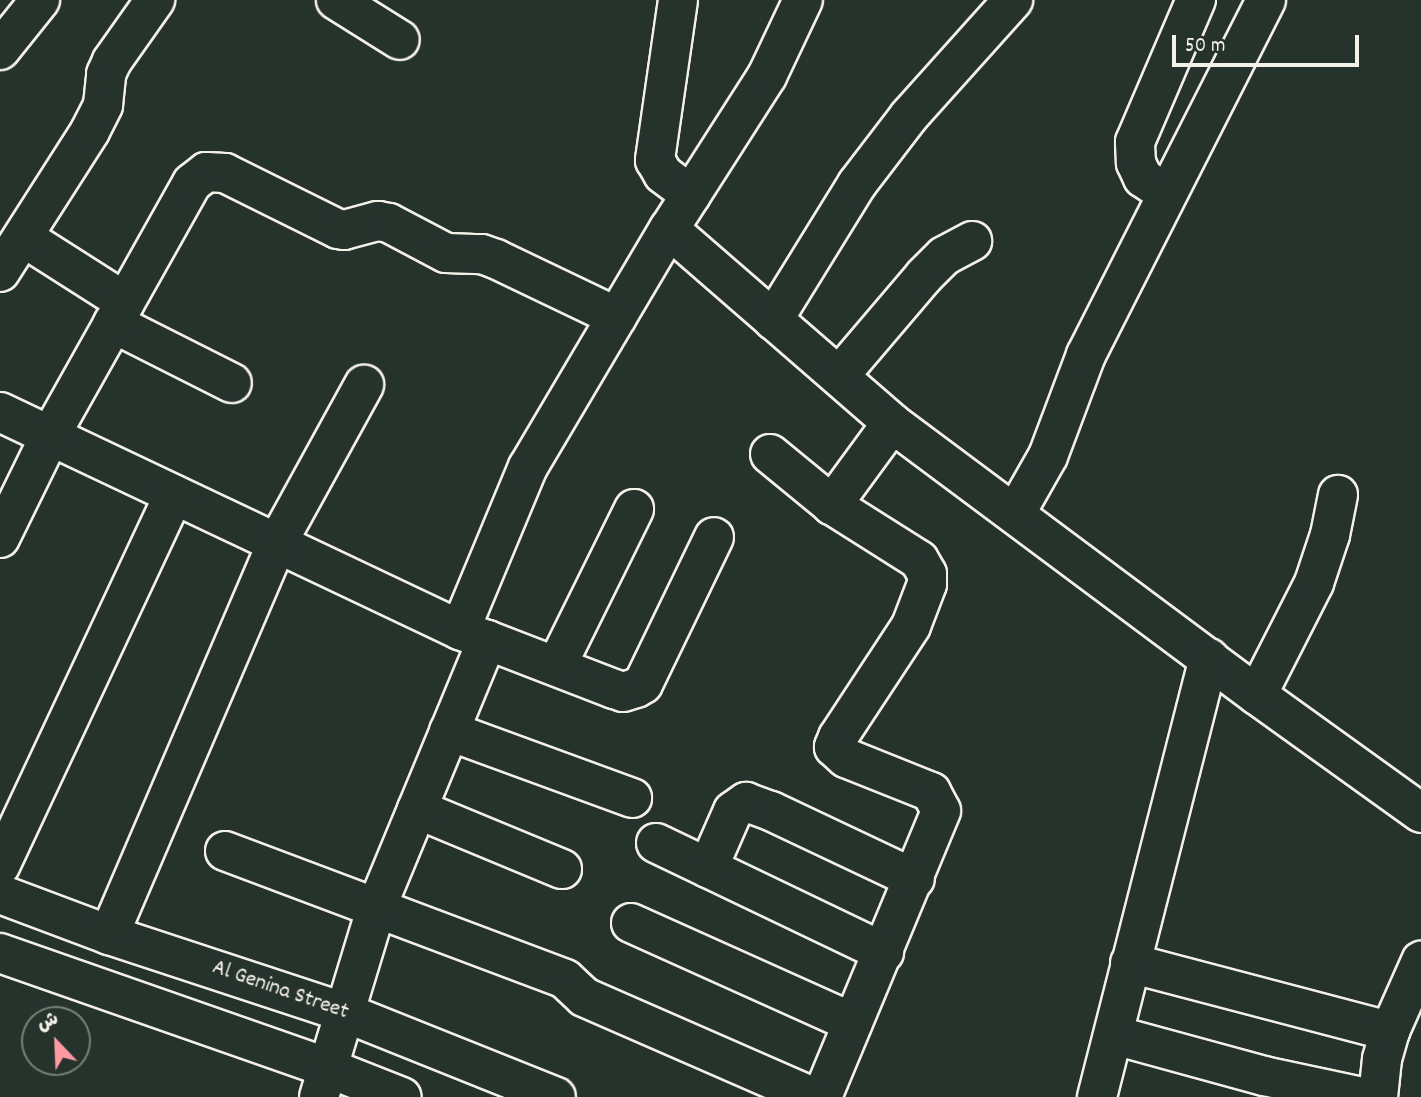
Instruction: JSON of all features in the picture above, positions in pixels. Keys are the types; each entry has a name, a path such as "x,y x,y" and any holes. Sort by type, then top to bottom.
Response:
{"street":[{"path":"0,50 40,0"},
{"path":"0,272 96,118 103,105 106,74 112,61 155,0"},
{"path":"335,0 400,40"},
{"path":"678,0 655,160 663,174 691,195"},
{"path":"324,1082 377,906 449,731 473,635 528,467 669,229 767,76 803,0"},
{"path":"774,320 857,184 909,116 1013,0"},
{"path":"1167,194 1143,178 1136,163 1135,142 1196,0"},
{"path":"1016,514 1048,456 1086,355 1266,0"},
{"path":"0,538 50,436 119,312 192,183 206,172 225,173 338,229 344,230 367,222 390,223 446,253 482,254 617,317"},
{"path":"669,229 892,423 1257,695 1421,813"},
{"path":"23,237 119,312 232,383"},
{"path":"839,376 924,276 944,256 972,241"},
{"path":"109,935 276,545 364,385"},
{"path":"0,412 276,545 473,635 623,692 643,684 714,537"},
{"path":"832,505 892,423"},
{"path":"770,454 832,505 919,560 927,574 927,584 911,626 834,747 846,758 931,792 941,811 915,879 822,1097"},
{"path":"0,866 174,495"},
{"path":"1257,695 1314,583 1330,534 1338,495"},
{"path":"557,665 634,509"},
{"path":"1097,1097 1209,658"},
{"path":"449,731 632,798"},
{"path":"708,868 733,810 746,802 771,811 915,879"},
{"path":"417,809 562,869"},
{"path":"656,843 884,952"},
{"path":"225,851 565,979 584,997 813,1097"},
{"name":"Al Genina Street","path":"0,894 109,935 346,1013 556,1097"},
{"path":"631,923 853,1023"},
{"path":"0,953 324,1082 402,1097"},
{"path":"1378,1097 1382,1059 1390,1031 1421,961"},
{"path":"1130,963 1390,1031"},
{"path":"1114,1035 1264,1076 1363,1097"}]}
